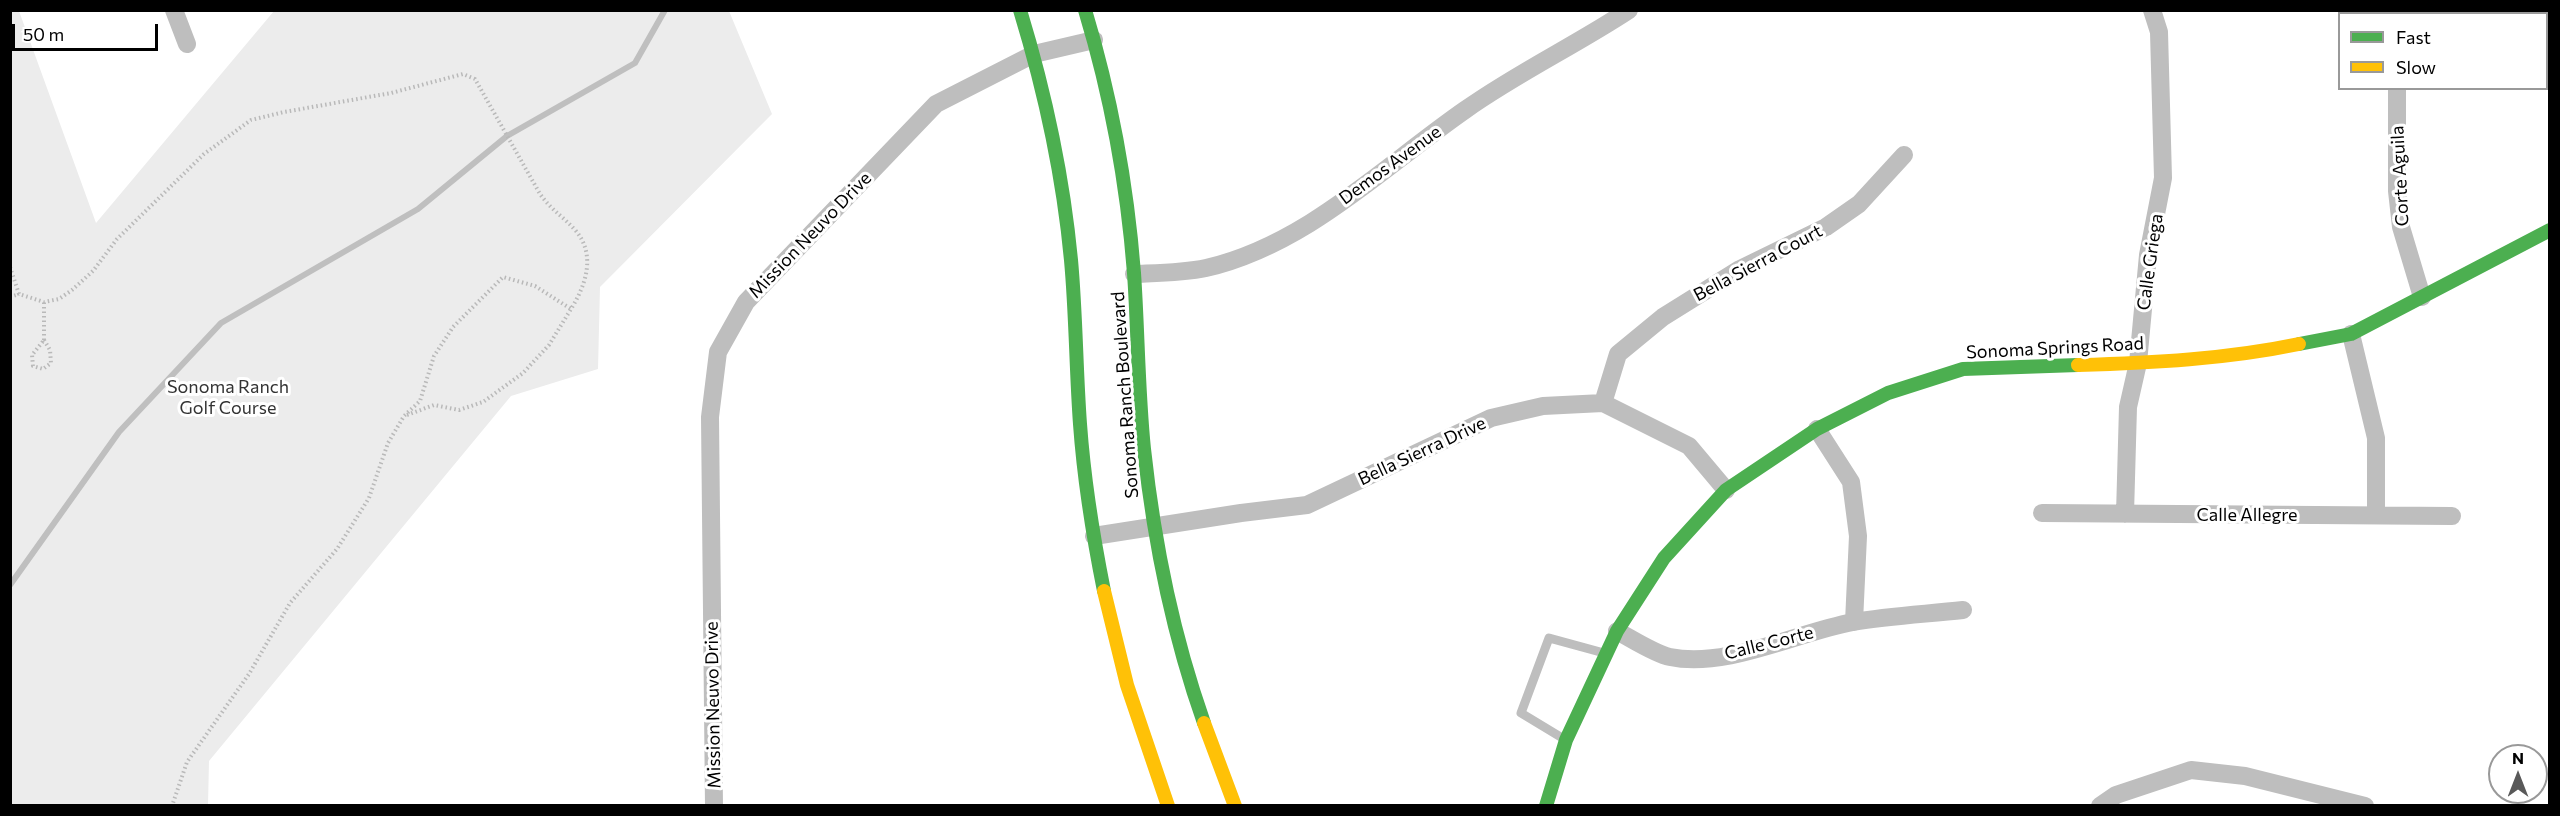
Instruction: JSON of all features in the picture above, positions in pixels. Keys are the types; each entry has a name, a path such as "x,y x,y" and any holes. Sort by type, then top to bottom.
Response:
{"main road":[{"path":"1020,10 1034,54 1063,187 1074,294 1081,438 1094,536 1116,650 1142,735 1168,806"},
{"name":"Sonoma Ranch Boulevard","path":"1085,10 1094,40 1120,159 1134,274 1141,413 1155,526 1167,593 1185,665 1207,736 1235,806"},
{"name":"Sonoma Springs Road","path":"1546,806 1566,740 1606,654 1617,631 1664,558 1726,490 1817,429 1888,393 1963,369 2138,363 2266,351 2351,334 2550,230"}],"street":[{"path":"174,10 187,44"},
{"name":"Demos Avenue","path":"1134,274 1205,268 1245,256 1283,239 1342,201 1467,108 1629,10"},
{"name":"Calle Griega","path":"2125,514 2128,407 2138,363 2148,255 2163,178 2159,32 2152,10"},
{"name":"Mission Neuvo Drive","path":"714,806 710,417 718,352 746,302 936,104 1034,54 1094,40"},
{"name":"Corte Aguila","path":"2397,90 2397,191 2401,228 2422,297"},
{"name":"Bella Sierra Court","path":"1603,403 1618,354 1663,317 1740,269 1826,227 1858,204 1904,155"},
{"path":"2351,334 2376,438 2376,515"},
{"name":"Bella Sierra Drive","path":"1094,536 1307,505 1491,418 1543,406 1603,403 1689,446 1726,490"},
{"path":"1817,429 1851,482 1858,536 1854,622"},
{"name":"Calle Allegre","path":"2042,513 2452,516"},
{"name":"Calle Corte","path":"1617,631 1669,657 1701,659 1742,653 1791,637 1854,622 1963,610"},
{"path":"2100,806 2116,795 2191,770 2245,776 2366,806"}],"lane":[{"path":"1566,740 1521,712 1549,638 1606,654"}],"path":[{"path":"10,297 19,294 44,302 66,295 83,281 117,239 204,154 251,120 391,93 463,74 475,79 546,203 576,231 589,260 581,293 549,345 523,373 483,402 459,410 434,405 404,416"},
{"path":"10,267 19,294"},
{"path":"172,806 187,762 249,674 290,603 337,549 369,498 388,443 404,416 420,401 434,356 453,327 503,277 535,286 571,309"},
{"path":"44,302 44,340 50,350 51,363 43,369 37,369 33,366 32,355 44,340"}],"green space":[{"name":"Sonoma Ranch Golf Course","path":"10,11 19,11 96,223 274,11 729,11 772,114 600,287 598,369 511,396 209,761 208,805 11,805"}],"waterway":[{"path":"10,585 119,432 221,323 418,209 507,136 635,63 665,10"}],"traffic: fast":[{"path":"1020,10 1045,103 1068,228 1084,466 1104,591"},
{"path":"1085,10 1110,107 1127,206 1134,273 1142,427 1153,519 1174,622 1204,723"},
{"path":"2299,344 2351,334 2550,230"},
{"path":"1546,806 1566,740 1617,631 1664,558 1726,490 1817,429 1888,393 1963,369 2078,365"}],"traffic: slow":[{"path":"2078,365 2189,359 2299,344"},
{"path":"1104,591 1127,685 1168,806"},
{"path":"1204,723 1235,806"}]}
